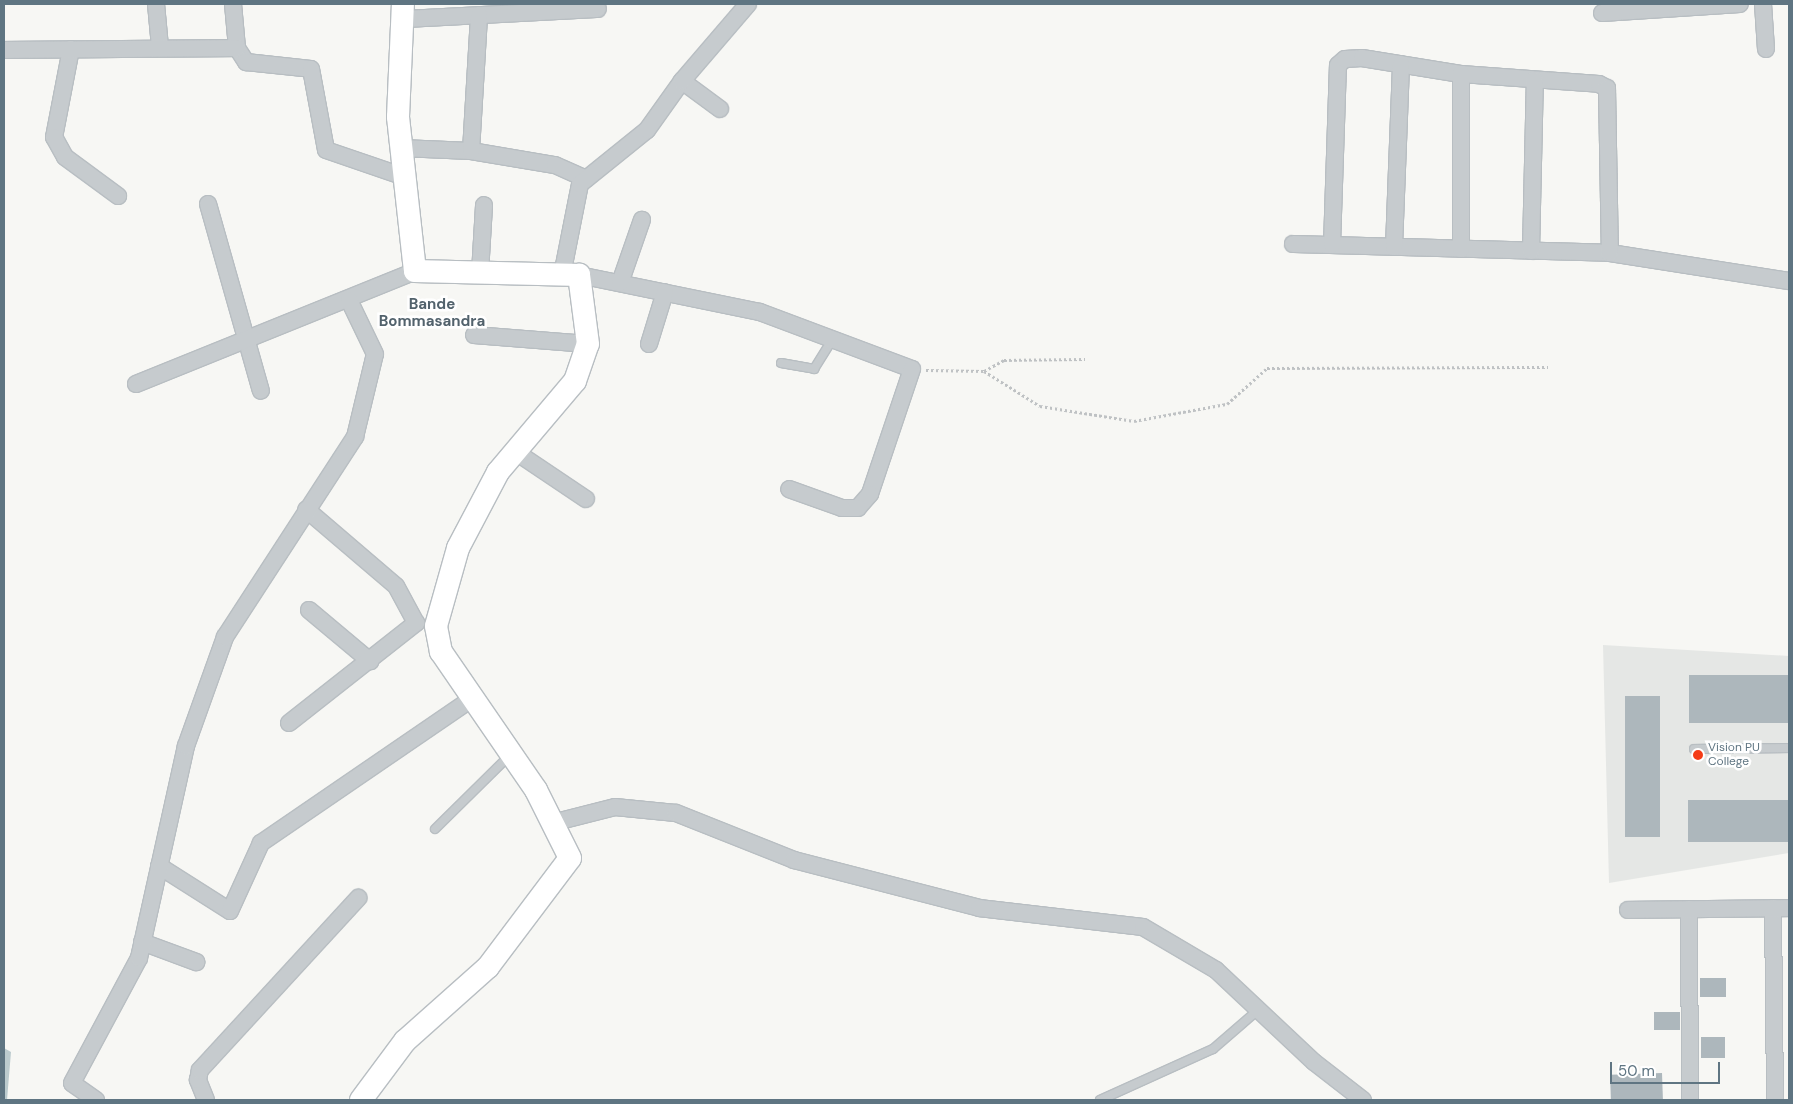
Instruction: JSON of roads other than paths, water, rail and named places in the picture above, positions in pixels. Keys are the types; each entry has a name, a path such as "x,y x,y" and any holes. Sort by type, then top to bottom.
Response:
{"street":[{"path":"156,4 160,46"},
{"path":"233,4 236,48 246,62 308,66 326,150 404,177"},
{"path":"289,723 370,661 426,624 458,548 498,472 575,381 588,344 571,275 574,205 580,184 647,130 682,81 748,4"},
{"path":"1602,13 1740,4"},
{"path":"1763,4 1766,48"},
{"path":"415,271 398,117 404,11 479,15 598,9"},
{"path":"471,151 479,15"},
{"path":"4,50 160,46 236,48"},
{"path":"71,49 54,137 65,157 118,196"},
{"path":"1332,246 1338,65 1345,59 1362,58 1461,74 1599,84 1607,88 1610,254"},
{"path":"1394,247 1401,64"},
{"path":"1461,74 1461,249"},
{"path":"1531,251 1535,80"},
{"path":"682,81 720,110"},
{"path":"401,148 471,151 555,165 586,179"},
{"path":"208,204 249,340 261,391"},
{"path":"480,273 484,205"},
{"path":"620,283 642,220"},
{"path":"1293,244 1610,254 1789,281"},
{"path":"136,384 348,300 415,271 571,275 620,283 760,312 912,369 870,494 858,508 842,508 789,489"},
{"path":"650,344 665,292"},
{"path":"96,1100 72,1083 139,958 186,746 226,637 306,509 356,437 375,354 348,300"},
{"path":"474,335 588,344"},
{"path":"516,452 586,499"},
{"path":"306,509 396,586 426,624 441,652 511,755 552,823 570,858 488,967 405,1040 361,1100"},
{"path":"309,610 370,661"},
{"path":"159,866 230,910 261,843 473,698"},
{"path":"552,823 615,807 676,813 794,860 979,908 1143,927 1216,970 1258,1010 1363,1100"},
{"path":"206,1100 198,1080 200,1070 358,898"},
{"path":"1628,910 1781,908 1775,1100"},
{"path":"1690,909 1690,1100"},
{"path":"142,942 196,962"}],"lane":[{"path":"781,363 814,368 833,339"},
{"path":"1694,749 1789,748"},
{"path":"435,829 511,755"},
{"path":"1100,1100 1213,1049 1258,1010"}],"place":[{"name":"Vision PU College","path":"1698,755"}],"district":[{"name":"Bande Bommasandra","path":"432,312"}]}
